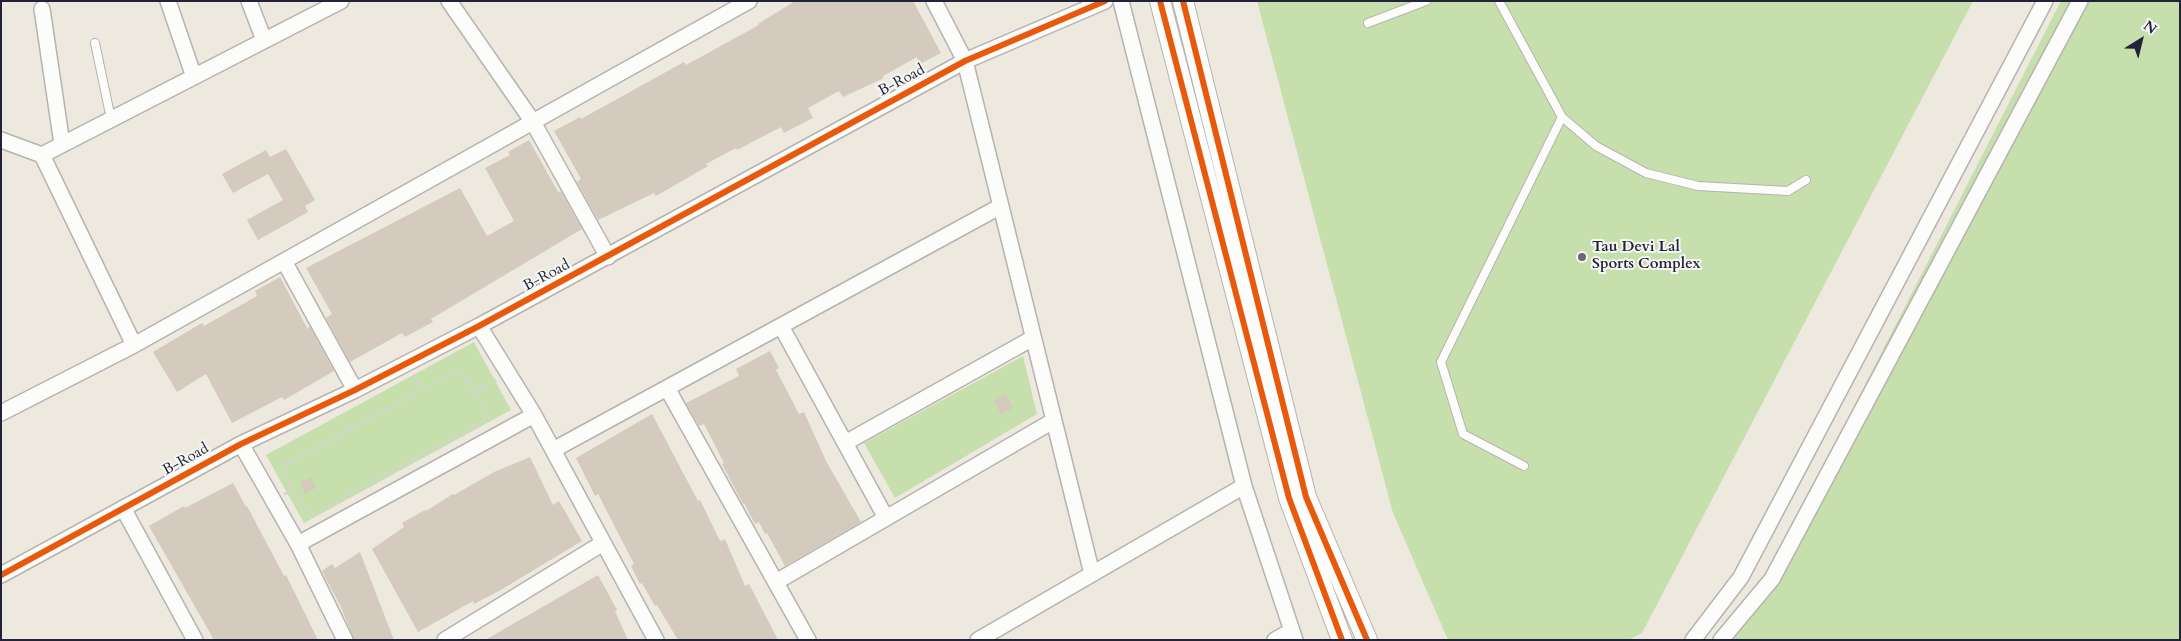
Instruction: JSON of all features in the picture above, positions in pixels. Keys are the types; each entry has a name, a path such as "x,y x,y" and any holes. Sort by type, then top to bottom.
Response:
{"street":[{"path":"168,1 194,77"},
{"path":"249,1 264,40"},
{"path":"42,155 341,1"},
{"path":"449,1 533,122 608,257"},
{"path":"1,414 134,345 749,1"},
{"path":"934,1 965,61 1092,574"},
{"name":"B-Road","path":"2,573 240,444 356,390 479,326 965,61 1105,1"},
{"path":"1121,1 1244,486 1293,635 1274,640"},
{"path":"1160,1 1289,498 1342,640"},
{"path":"1182,1 1306,497 1367,640"},
{"path":"1693,640 1741,577 2045,1"},
{"path":"1721,640 1772,579 2080,1"},
{"path":"42,9 62,144"},
{"path":"1,140 42,155 134,345"},
{"path":"553,450 1001,206"},
{"path":"284,261 356,390"},
{"path":"479,326 534,416 656,640"},
{"path":"781,326 886,518"},
{"path":"845,443 1033,338"},
{"path":"667,388 808,640"},
{"path":"298,544 534,416"},
{"path":"776,582 1054,421"},
{"path":"240,444 298,544 345,640"},
{"path":"978,640 1244,486"},
{"path":"124,508 195,640"},
{"path":"444,640 603,543"}],"lane":[{"path":"1368,23 1426,1"},
{"path":"1499,1 1562,117 1596,146 1646,173 1698,186 1788,191 1806,180"},
{"path":"95,43 111,119"},
{"path":"1524,466 1463,434 1441,362 1562,117"}],"path":[{"path":"453,373 463,374 490,418 309,516 293,490 282,470 285,465 453,373"},
{"path":"474,392 508,373"},
{"path":"272,500 293,490"}],"green space":[{"name":"Tau Devi Lal Sports Complex","path":"1257,1 1973,1 1642,633 1628,640 1448,640 1393,513"},
{"path":"2061,1 2180,1 2180,640 1729,640 1797,518"},
{"path":"474,342 511,410 304,523 266,455"},
{"path":"1023,356 1037,414 895,498 864,443"}],"building":[{"path":"795,1 913,1 941,53 920,64 917,57 883,76 884,78 843,97 839,91 808,108 813,118 784,133 781,127 737,150 736,148 706,164 708,166 656,196 654,193 598,220 577,182 581,179 554,131 580,117 581,119 684,62 686,65 759,25"},
{"path":"529,140 558,192 561,191 582,229 431,319 433,322 405,337 402,333 350,362 326,318 332,314 306,268 460,188 487,236 514,221 485,168 510,155 508,152"},
{"path":"286,149 315,200 305,206 308,212 258,240 247,220 283,200 268,174 233,193 222,174 266,150 270,157"},
{"path":"280,277 307,328 310,327 334,371 284,400 282,397 232,423 206,374 177,392 153,352 202,323 204,326 257,296 255,291"},
{"path":"770,351 779,368 776,370 799,414 804,412 826,461 861,522 785,566 767,533 765,534 759,522 755,524 743,504 704,424 699,426 686,403 739,376 736,369"},
{"path":"1006,394 1013,408 1001,414 994,401"},
{"path":"652,414 698,501 700,500 720,541 725,539 745,586 749,584 778,640 678,640 657,605 655,606 642,583 640,584 631,566 634,564 598,494 595,496 576,458"},
{"path":"530,457 553,505 559,501 582,541 499,591 474,604 473,601 418,632 372,549 404,527 402,523 494,472"},
{"path":"311,477 316,488 305,494 300,482"},
{"path":"233,483 284,576 286,575 318,640 214,640 149,526 184,506 185,508"},
{"path":"360,552 394,640 354,640 341,607 322,571 332,564 335,568"},
{"path":"598,575 617,610 615,611 628,640 485,640"}],"cycle path":[{"path":"1,575 241,444 355,390 479,326 965,61 1105,1"},
{"path":"1160,1 1289,498 1342,640"},
{"path":"1183,1 1306,497 1367,640"}],"place":[{"name":"Tau Devi Lal Sports Complex","path":"1582,257"}]}
